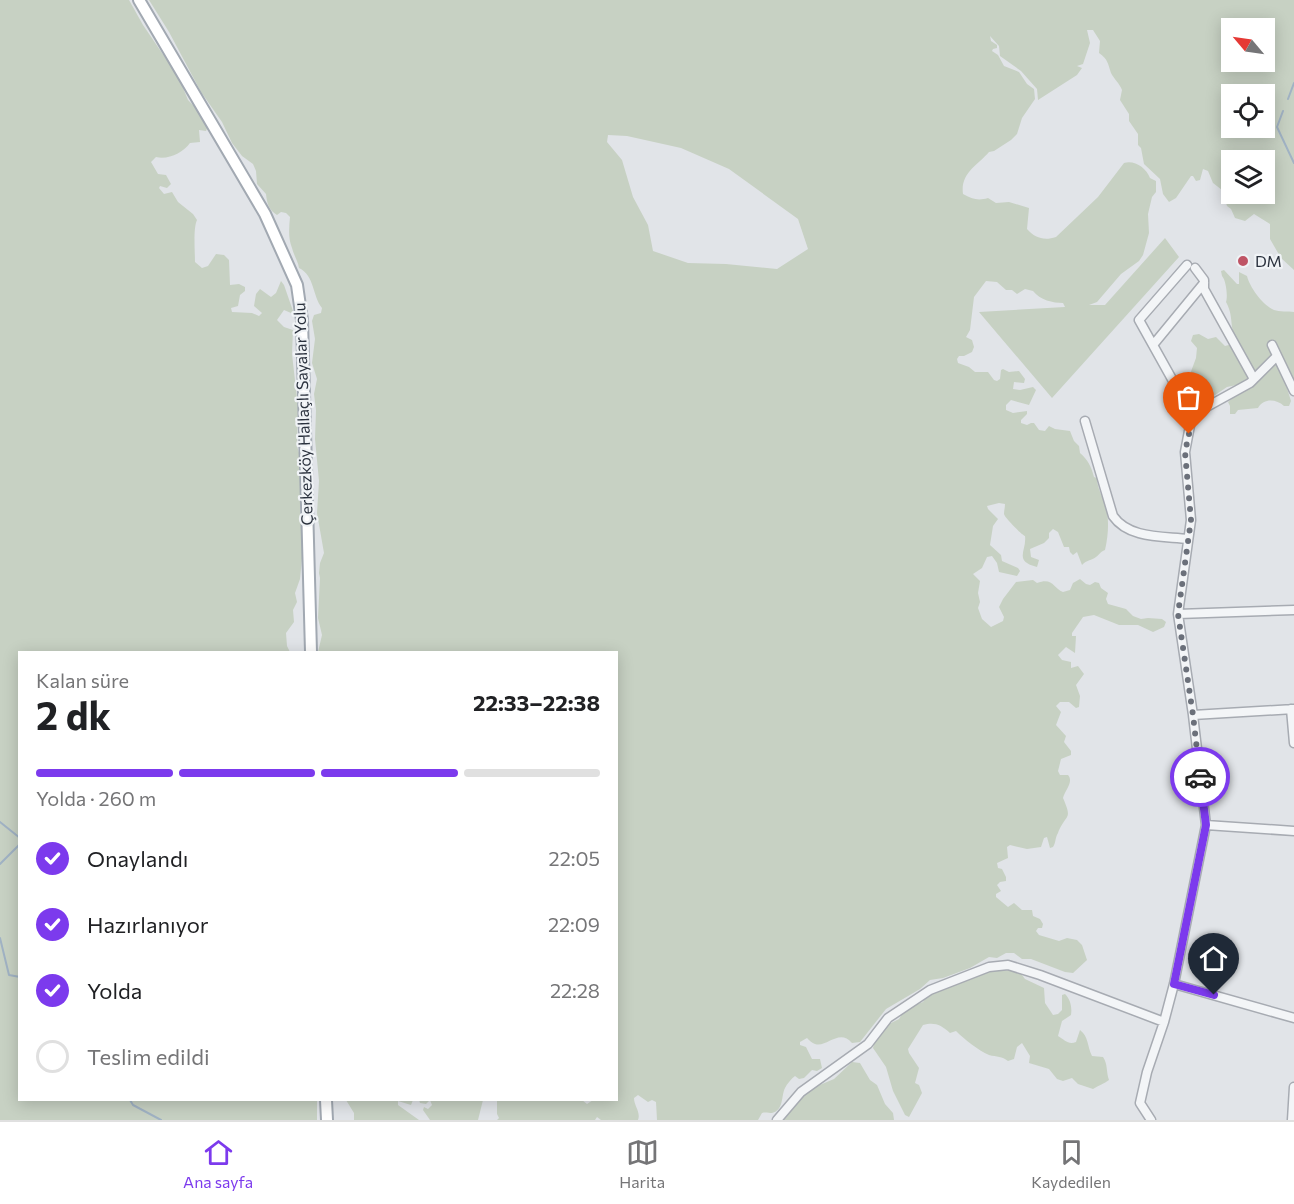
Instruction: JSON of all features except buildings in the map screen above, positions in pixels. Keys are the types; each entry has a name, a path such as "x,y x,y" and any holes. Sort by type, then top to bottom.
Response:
{"main road":[{"name":"Çerkezköy Hallaçlı Sayalar Yolu","path":"140,0 265,214 297,285 302,332 311,651"},
{"path":"326,1101 327,1120"}],"street":[{"path":"1151,1120 1140,1103 1174,984 1206,825 1178,614 1191,520 1185,452 1192,415 1139,320 1191,267 1204,280 1204,289 1254,379"},
{"path":"1153,345 1204,284"},
{"path":"1272,345 1294,391"},
{"path":"1192,415 1254,379 1277,356"},
{"path":"1085,421 1113,516 1120,526 1148,535 1188,539"},
{"path":"1178,614 1294,610"},
{"path":"1193,715 1293,709 1294,743"},
{"path":"1206,825 1294,831"},
{"path":"777,1120 801,1092 868,1044 888,1018 930,990 989,967 1008,965 1040,975 1164,1022"},
{"path":"1174,984 1294,1018"},
{"path":"1292,1120 1294,1087"}],"green space":[{"path":"0,0 129,0 179,78 188,100 199,111 208,126 206,131 199,130 200,142 190,143 175,155 156,157 151,162 158,174 166,175 171,184 167,188 160,186 159,188 164,194 172,192 178,202 197,220 195,262 202,268 208,266 216,254 224,255 229,260 230,285 239,284 245,287 245,291 240,295 238,306 231,308 232,312 252,313 259,316 262,313 254,306 256,294 260,289 271,297 276,293 281,281 293,311 291,313 284,310 277,320 284,327 293,330 292,354 298,407 297,446 301,459 300,517 304,538 300,579 295,593 297,602 293,610 294,622 286,633 290,651 18,651 18,1101 317,1101 317,1120 0,1120"},
{"path":"149,0 1294,0 1294,270 1281,258 1270,239 1270,224 1254,214 1245,221 1235,218 1226,204 1275,204 1275,150 1221,150 1221,189 1213,183 1208,171 1203,169 1200,180 1196,181 1191,176 1176,198 1169,202 1163,194 1160,179 1144,164 1141,148 1138,145 1138,134 1129,121 1129,114 1120,100 1122,90 1106,60 1099,53 1100,41 1093,30 1087,30 1090,43 1083,64 1077,66 1082,68 1077,75 1038,100 1037,89 1021,71 1000,56 999,46 990,36 991,41 997,45 997,48 992,51 998,55 1004,66 1019,72 1027,84 1034,89 1035,99 1022,118 1017,134 994,151 989,152 967,175 964,180 963,194 975,199 988,198 996,203 1009,202 1029,208 1027,229 1033,235 1048,239 1056,237 1098,197 1124,163 1136,164 1156,181 1156,192 1152,197 1148,214 1149,233 1143,255 1139,261 1121,274 1097,302 1089,305 1105,305 1165,238 1179,257 1052,398 979,312 1065,307 1063,303 1047,300 1025,289 1017,294 1012,290 1006,290 997,282 986,281 974,297 970,330 966,337 972,340 974,347 972,352 959,356 957,359 958,363 975,372 988,372 997,381 1003,369 1009,372 1019,371 1025,379 1024,383 1014,382 1013,389 1033,387 1036,390 1029,405 1011,400 1006,405 1006,410 1013,413 1027,411 1021,423 1027,425 1034,423 1039,430 1045,431 1049,426 1070,431 1079,446 1080,453 1089,464 1094,477 1097,478 1108,516 1105,550 1096,557 1082,565 1077,552 1073,555 1069,547 1064,547 1058,532 1053,529 1044,543 1030,549 1031,557 1039,560 1037,567 1023,559 1025,536 1005,516 1005,504 987,506 998,519 993,526 990,545 1001,555 1002,561 1020,571 1017,576 999,572 992,556 987,557 982,568 973,574 980,581 978,608 982,619 991,627 1003,621 1004,617 999,607 1016,582 1046,581 1063,592 1070,590 1073,583 1080,579 1090,585 1095,582 1099,583 1101,588 1108,593 1106,599 1108,604 1126,609 1133,616 1141,619 1162,619 1166,622 1164,627 1153,632 1138,625 1119,625 1094,615 1083,617 1072,633 1072,636 1076,636 1075,653 1066,647 1058,655 1062,660 1071,662 1071,668 1078,666 1084,674 1076,685 1080,696 1079,707 1076,708 1069,702 1060,702 1056,706 1061,712 1056,725 1066,736 1064,742 1071,751 1071,755 1061,759 1058,771 1060,775 1068,775 1070,778 1063,798 1068,810 1067,817 1053,847 1050,848 1047,837 1044,838 1041,847 1027,849 1010,845 1007,847 1008,858 997,863 1006,881 997,885 1001,891 996,894 996,897 1008,907 1014,903 1022,910 1032,910 1033,916 1040,919 1043,924 1042,928 1036,931 1039,935 1059,941 1067,938 1077,940 1082,945 1087,960 1073,973 1031,959 1022,959 1014,953 1006,953 997,958 989,957 970,968 943,978 930,980 920,989 886,1009 860,1042 852,1043 842,1037 814,1044 807,1038 800,1042 800,1045 806,1047 812,1059 820,1059 822,1068 817,1071 812,1070 804,1078 799,1079 795,1076 785,1088 779,1109 772,1113 762,1113 758,1120 657,1120 656,1102 652,1100 648,1102 638,1095 634,1098 639,1114 638,1120 601,1120 597,1117 595,1120 497,1120 499,1118 497,1101 583,1101 587,1104 592,1101 618,1101 618,651 318,651 322,635 318,618 319,573 324,553 317,513 319,481 314,394 317,379 312,363 315,339 312,321 314,315 321,313 322,308 311,281 299,268 293,251 289,237 290,217 281,212 277,215 270,209 266,194 257,184 253,164 242,156 232,143 222,122 201,92","holes":["608,135 627,136 681,148 729,169 798,219 808,249 777,269 688,263 653,251 648,225 633,197 622,160 607,142"]},
{"path":"1224,270 1237,284 1239,284 1239,272 1247,276 1258,296 1270,308 1276,311 1294,312 1294,379 1290,377 1285,382 1291,401 1289,406 1270,401 1263,402 1258,408 1238,410 1235,414 1230,414 1228,402 1236,395 1241,384 1227,387 1199,406 1193,405 1186,385 1196,358 1197,348 1191,341 1193,335 1199,334 1208,339 1216,337 1225,346 1236,343 1226,302 1225,281 1221,271"},
{"path":"1018,970 1025,979 1044,988 1045,1003 1053,1015 1062,1010 1062,995 1067,996 1071,1004 1071,1015 1062,1021 1058,1036 1073,1043 1076,1042 1080,1030 1092,1056 1103,1057 1105,1060 1109,1080 1093,1089 1078,1084 1072,1078 1063,1081 1057,1079 1049,1069 1029,1063 1030,1056 1022,1043 1017,1047 1014,1059 1008,1061 985,1053 956,1031 950,1033 938,1025 927,1024 923,1025 908,1049 919,1068 915,1083 919,1085 922,1093 909,1117 905,1115 893,1091 886,1067 873,1048 875,1040 887,1025 923,1002 927,996 987,971"},
{"path":"852,1062 860,1063 870,1080 877,1085 885,1104 893,1113 894,1120 783,1120 800,1099 815,1087 834,1079"},
{"path":"347,1101 398,1101 398,1105 419,1120 354,1120 354,1113"},
{"path":"398,1101 413,1101 411,1105"},
{"path":"430,1101 483,1101 478,1120 430,1120 423,1110 424,1107 428,1109 432,1105"}],"waterway":[{"path":"1288,99 1294,83"},
{"path":"1283,111 1277,127 1294,163"},
{"path":"0,822 18,836"},
{"path":"0,864 18,846"},
{"path":"0,938 9,975 18,977"},
{"path":"131,1101 133,1105 161,1120"}],"way so far":[{"path":"1189,434 1185,452 1191,520 1178,614 1200,777"}],"place":[{"name":"DM","path":"1243,261"}],"route":[{"path":"1200,777 1206,825 1174,984 1214,995"}]}
